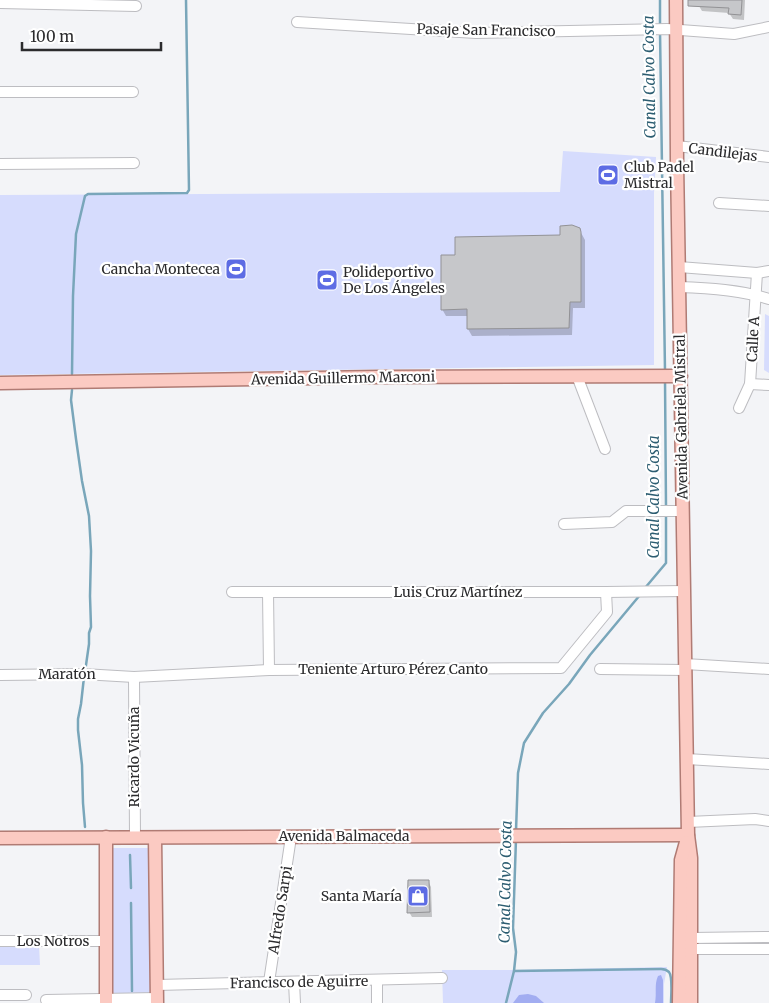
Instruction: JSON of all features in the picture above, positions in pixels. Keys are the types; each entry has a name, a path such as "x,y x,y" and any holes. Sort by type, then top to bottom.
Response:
{"main road":[{"name":"Avenida Gabriela Mistral","path":"676,0 671,29 677,146 679,287 671,375 677,511 684,591 691,1003"},
{"name":"Avenida Guillermo Marconi","path":"2,384 377,377 671,375"},
{"name":"Avenida Gabriela Mistral","path":"679,1003 681,860 688,835"},
{"name":"Avenida Balmaceda","path":"0,838 688,835"},
{"path":"106,837 106,1001"},
{"path":"155,838 157,995"}],"street":[{"path":"0,3 136,6"},
{"name":"Pasaje San Francisco","path":"297,22 476,33 671,29 734,34 769,27"},
{"path":"0,92 133,92"},
{"name":"Candilejas","path":"677,146 769,157"},
{"path":"0,164 134,163"},
{"path":"719,204 769,206"},
{"path":"679,267 757,273 769,271"},
{"name":"Calle A","path":"739,408 750,384 757,273"},
{"name":"Calle A","path":"679,287 756,294 769,299"},
{"path":"577,376 604,448"},
{"path":"750,384 769,385"},
{"path":"564,524 612,522 626,511 677,511"},
{"name":"Luis Cruz Martínez","path":"232,592 684,591"},
{"path":"268,592 269,670"},
{"name":"Teniente Arturo Pérez Canto","path":"134,677 269,670 562,668 607,612 606,592"},
{"path":"600,669 685,667 769,669"},
{"name":"Maratón","path":"0,675 83,674 134,677"},
{"name":"Ricardo Vicuña","path":"134,677 135,838"},
{"path":"687,759 769,764"},
{"path":"688,822 755,819 769,821"},
{"name":"Alfredo Sarpi","path":"269,982 291,837"},
{"path":"691,943 769,937"},
{"name":"Los Notros","path":"0,941 106,940"},
{"path":"691,943 769,949"},
{"name":"Francisco de Aguirre","path":"46,1000 106,1001 269,982 442,978"},
{"path":"377,980 377,1003"},
{"path":"294,982 295,1003"},
{"path":"0,995 26,995"}],"shaded area":[{"name":"Polideportivo De Los Ángeles","path":"563,151 656,157 654,193 654,365 0,375 0,195 560,192"},
{"path":"765,314 769,316 769,373 764,370"},
{"path":"107,848 154,848 155,1003 110,1003"},
{"path":"0,945 39,945 40,965 0,965"},
{"path":"667,967 664,984 664,1003 443,1003 442,970"},
{"path":"661,975 663,980 663,1003 655,1003 657,979"},
{"path":"528,994 536,996 544,1003 513,1003 519,995"}],"building":[{"path":"688,0 742,0 741,15 728,14 729,8 688,6"},
{"path":"572,225 580,228 581,232 581,302 570,302 569,328 467,329 467,309 441,310 441,255 455,255 455,237 560,235 560,226"},
{"name":"Santa María","path":"408,880 429,880 430,912 407,913"}],"waterway":[{"path":"72,374 76,234 85,196 88,194 187,193 189,190 186,0"},
{"name":"Canal Calvo Costa","path":"660,0 660,26"},
{"name":"Canal Calvo Costa","path":"660,31 665,371"},
{"name":"Canal Calvo Costa","path":"665,379 666,508"},
{"path":"72,390 71,400 82,481 89,516 91,551 91,627 85,672"},
{"name":"Canal Calvo Costa","path":"645,588 666,563 666,514"},
{"name":"Canal Calvo Costa","path":"516,831 518,773 524,743 543,713 569,684 590,655 640,595"},
{"path":"84,677 78,730 85,827"},
{"name":"Canal Calvo Costa","path":"506,1003 514,971 516,952 513,928 516,839"},
{"path":"130,855 131,888"},
{"path":"131,903 132,991"},
{"path":"514,971 663,969 670,974 671,1003"}],"place":[{"name":"Club Padel Mistral","path":"608,175"},
{"name":"Cancha Montecea","path":"236,269"},
{"name":"Polideportivo De Los Ángeles","path":"327,280"},
{"name":"Santa María","path":"418,896"}]}
